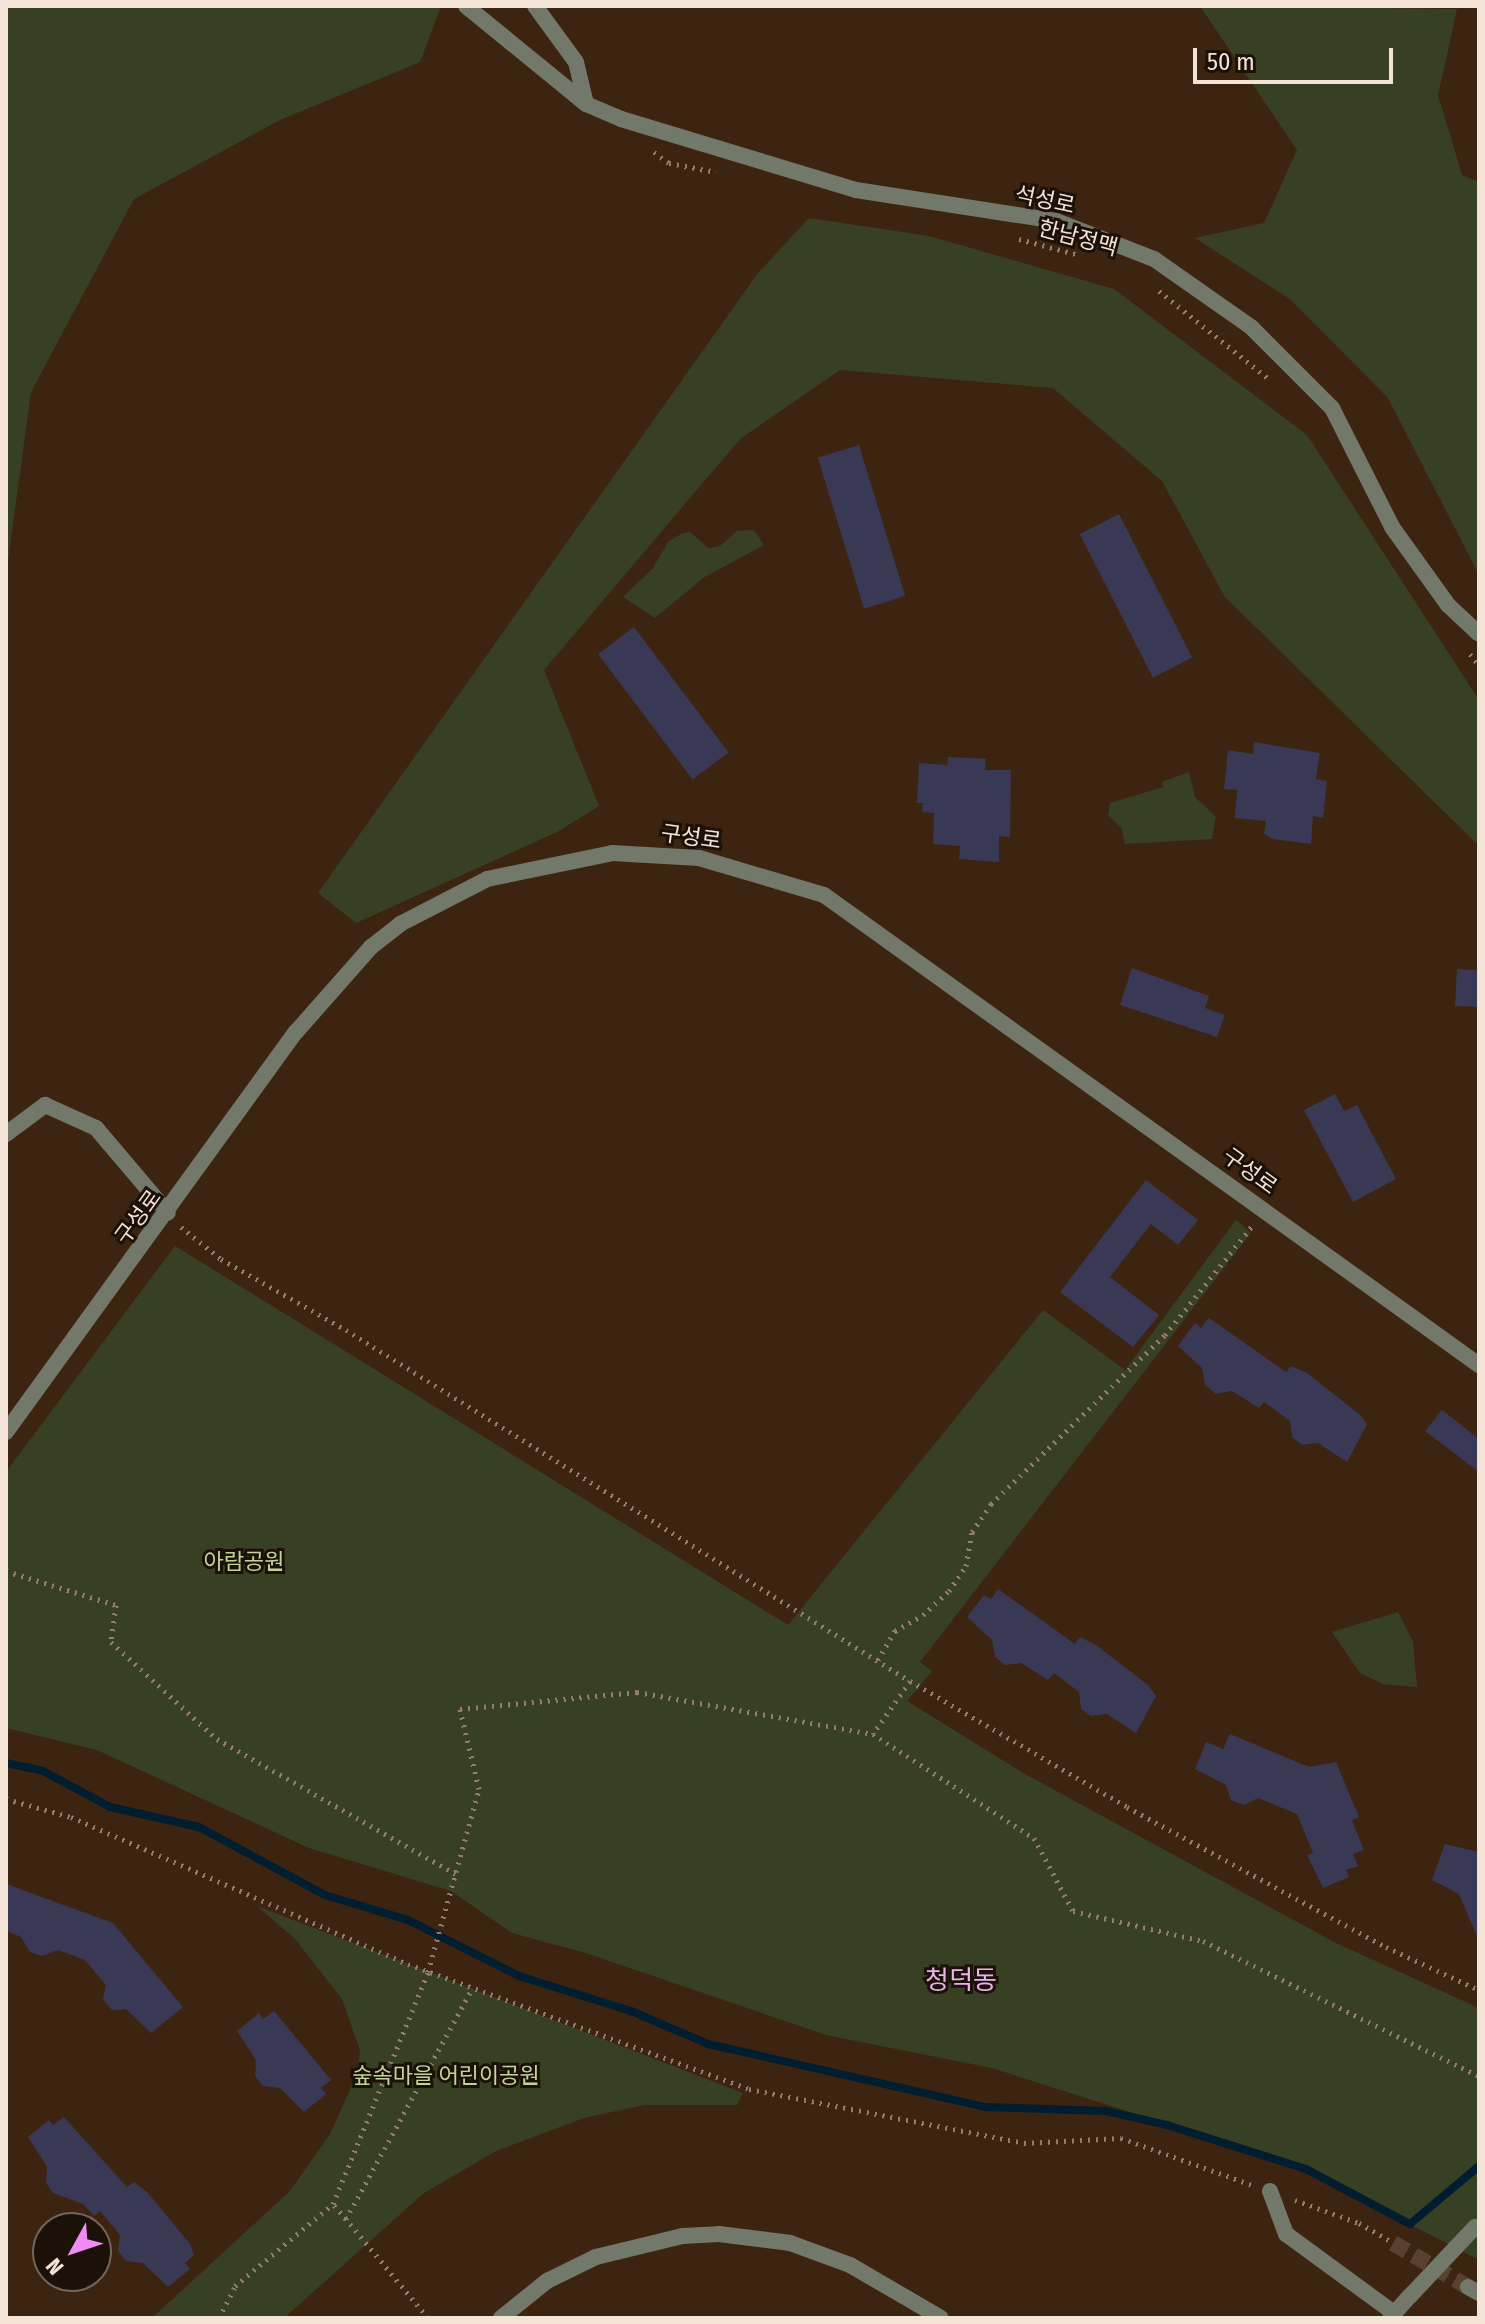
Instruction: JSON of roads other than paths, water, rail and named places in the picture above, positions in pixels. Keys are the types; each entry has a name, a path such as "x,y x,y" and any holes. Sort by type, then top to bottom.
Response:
{"street":[{"name":"석성로","path":"466,6 586,104 621,119 856,190 1056,221 1154,259 1251,327 1332,408 1392,527 1448,605 1479,634"},
{"path":"535,6 576,62 586,104"},
{"name":"구성로","path":"6,1432 168,1213 296,1032 371,947 400,924 487,879 612,853 699,858 824,895 1263,1207 1479,1365"},
{"path":"6,1134 45,1105 96,1128 168,1213"},
{"path":"1270,2191 1286,2234 1392,2316 1475,2227"},
{"path":"501,2318 547,2281 596,2257 683,2236 719,2234 790,2243 850,2265 941,2318"}],"waterway":[{"path":"6,1763 43,1771 110,1807 199,1827 325,1895 408,1920 519,1976 631,2011 708,2044 986,2107 1106,2111 1167,2125 1306,2169 1410,2224 1479,2166"}],"tunnel":[{"path":"1393,2243 1468,2287"}],"district":[{"name":"청덕동","path":"961,1981"}],"park label":[{"name":"아람공원","path":"244,1562"},
{"name":"숲속마을 어린이공원","path":"446,2076"}]}
